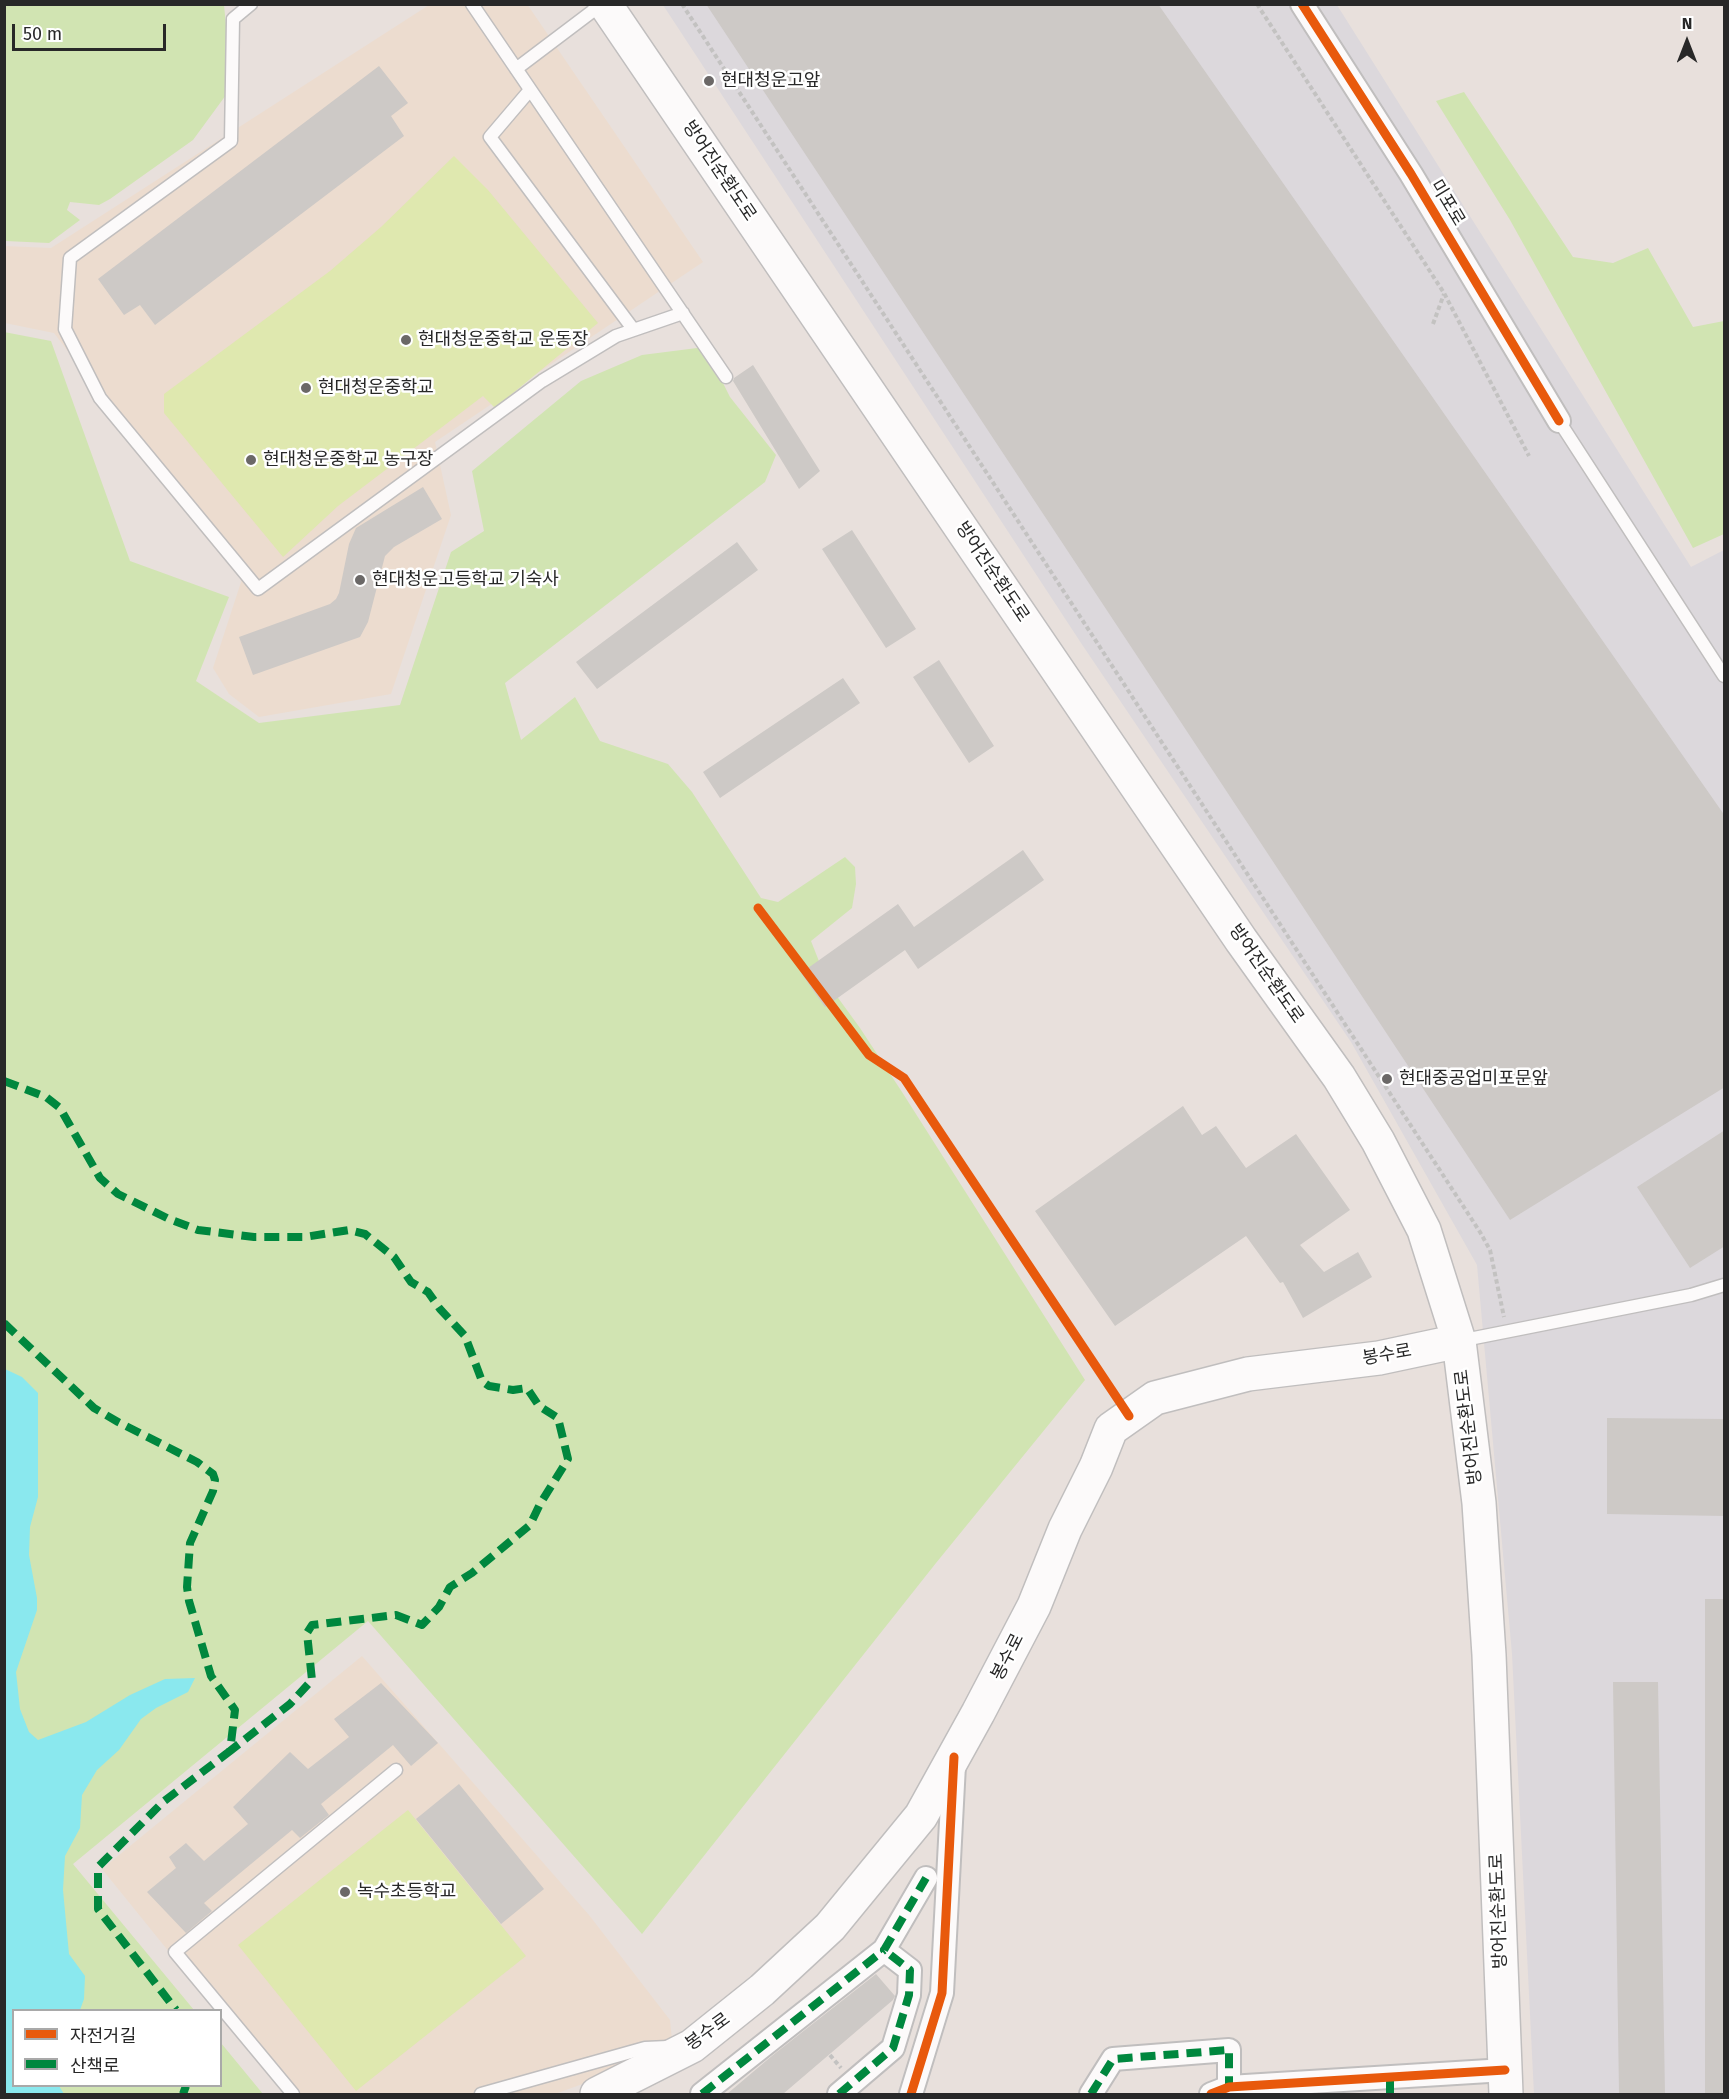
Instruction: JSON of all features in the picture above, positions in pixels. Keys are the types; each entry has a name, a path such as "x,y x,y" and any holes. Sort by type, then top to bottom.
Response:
{"main road":[{"name":"방어진순환도로","path":"604,4 1241,940 1339,1077 1378,1141 1424,1230 1459,1341 1479,1503 1490,1654 1505,2082"},
{"name":"봉수로","path":"597,2094 692,2046 762,1990 830,1927 921,1816 1034,1606 1065,1529 1096,1467 1111,1429 1155,1398 1248,1374 1379,1358 1459,1341"}],"street":[{"name":"미포로","path":"1302,4 1411,174 1559,421"},
{"path":"911,2094 942,1994 954,1757"},
{"path":"702,2094 884,1950 926,1878"},
{"path":"839,2094 893,2048 909,1995 910,1970 884,1950"},
{"path":"1091,2094 1113,2059 1229,2050 1220,2091 1505,2082"}],"lane":[{"path":"251,4 233,19 231,141 70,258 65,329 100,398 258,589 542,381 616,336 683,313"},
{"path":"472,4 726,377"},
{"path":"516,69 604,4"},
{"path":"530,90 490,137 633,329"},
{"path":"1559,421 1725,676"},
{"path":"1459,1341 1691,1295 1725,1285"},
{"path":"293,2094 175,1952 396,1770"},
{"path":"481,2094 645,2048 692,2046"}],"path":[{"path":"682,4 1480,1232 1490,1251 1507,1331"},
{"path":"1257,4 1444,293 1529,456"},
{"path":"1433,324 1444,293"},
{"path":"758,909 870,1055 904,1078 1129,1416"}],"shaded area":[{"name":"현대청운중학교","path":"527,4 703,262 435,442 451,515 391,694 259,717 229,694 213,668 242,579 54,333 5,323 4,246 51,248 429,5"},
{"path":"663,5 1337,5 1691,567 1724,550 1724,2094 1534,2094 1512,1654 1477,1265 1351,1042 1083,646"},
{"name":"녹수초등학교","path":"362,1656 589,1915 670,2020 673,2051 555,2094 284,2094 222,2017 222,2009 215,2009 102,1869"}],"green space":[{"path":"4,5 224,5 231,76 226,95 193,140 99,205 70,202 67,210 80,220 49,243 5,241"},
{"path":"1464,92 1573,257 1613,263 1648,248 1693,327 1724,321 1724,534 1693,548 1510,220 1436,101"},
{"name":"현대청운중학교 운동장","path":"454,156 488,190 598,323 495,408 483,396 338,506 283,557 164,413 164,394 330,271 381,227"},
{"path":"4,332 51,341 130,561 229,597 196,681 259,723 400,705 451,552 484,531 472,471 581,381 642,355 705,347 730,397 776,455 765,482 505,683 521,740 575,697 600,741 668,764 692,792 761,898 778,902 845,857 855,867 856,884 852,908 811,941 828,984 902,1092 1085,1380 936,1563 642,1934 368,1621 73,1864 193,2009 12,2009 12,2087 222,2087 222,2044 263,2094 5,2094"},
{"path":"408,1810 526,1956 356,2091 238,1945"}],"water":[{"path":"5,1369 22,1377 38,1393 38,1497 30,1527 29,1555 37,1610 16,1672 20,1709 29,1732 38,1740 86,1722 130,1695 165,1679 195,1678 188,1692 156,1708 141,1719 119,1750 97,1770 82,1795 80,1828 65,1856 63,1890 69,1954 85,1976 84,1999 80,2009 12,2009 12,2087 60,2087 64,2094 5,2094"}],"building":[{"path":"706,4 1158,4 1725,816 1725,1087 1510,1220"},
{"path":"379,66 408,103 391,116 404,136 155,325 140,305 124,315 98,279"},
{"path":"753,365 820,471 799,489 733,381"},
{"name":"현대청운고등학교 기숙사","path":"423,487 442,519 394,547 385,556 368,622 360,637 253,675 239,637 330,604 339,593 349,544 356,528"},
{"path":"852,530 916,629 886,648 822,549"},
{"path":"737,542 758,570 597,689 576,662"},
{"path":"939,660 994,746 969,763 913,677"},
{"path":"843,678 860,703 720,798 703,772"},
{"path":"1023,850 1044,880 918,969 905,950 825,1007 801,973 898,904 914,927"},
{"path":"1183,1106 1202,1135 1216,1126 1246,1168 1296,1134 1350,1210 1300,1245 1324,1272 1358,1252 1372,1277 1303,1318 1283,1282 1280,1283 1246,1236 1115,1326 1035,1211"},
{"path":"1725,1130 1725,1246 1690,1268 1637,1187"},
{"path":"1607,1418 1725,1419 1725,1516 1607,1514"},
{"path":"1705,1599 1725,1599 1725,2094 1705,2094"},
{"path":"1613,1682 1658,1682 1665,2094 1619,2094"},
{"path":"381,1683 438,1743 411,1766 393,1745 321,1804 329,1815 300,1838 292,1830 204,1903 212,1911 186,1933 147,1892 176,1868 169,1857 186,1843 204,1861 248,1824 233,1807 290,1752 308,1769 349,1737 334,1719"},
{"path":"459,1784 544,1889 501,1924 416,1819"},
{"path":"876,1974 895,1996 893,2000 783,2094 727,2094 773,2055"}],"marked path":[{"path":"4,1081 46,1097 60,1108 100,1178 118,1194 169,1219 198,1230 254,1237 305,1237 349,1230 365,1234 394,1257 411,1282 428,1292 465,1336 482,1381 489,1386 513,1390 527,1388 539,1406 558,1418 568,1459 540,1504 530,1525 472,1573 450,1587 439,1607 422,1625 396,1615 312,1625 307,1633 312,1680 290,1704 230,1751"},
{"path":"4,1323 94,1408 197,1462 213,1474 215,1480 213,1491 190,1543 187,1587 211,1676 235,1710 230,1751 163,1802 98,1867 98,1909 175,2009"},
{"path":"839,2094 893,2048 909,1995 910,1970 884,1950 926,1878"},
{"path":"702,2094 884,1950"},
{"path":"1091,2094 1113,2059 1229,2050 1229,2087"},
{"path":"1390,2078 1390,2094"},
{"path":"183,2094 186,2087"}],"cycle path":[{"path":"1302,4 1411,174 1559,421"},
{"path":"758,908 869,1055 904,1078 1129,1416"},
{"path":"911,2094 942,1993 954,1757"},
{"path":"1211,2094 1229,2087 1505,2070"}],"place":[{"name":"현대청운고앞","path":"709,81"},
{"name":"현대청운중학교 운동장","path":"406,340"},
{"name":"현대청운중학교","path":"306,388"},
{"name":"현대청운중학교 농구장","path":"251,460"},
{"name":"현대청운고등학교 기숙사","path":"360,580"},
{"name":"현대중공업미포문앞","path":"1387,1079"},
{"name":"녹수초등학교","path":"345,1892"}]}
